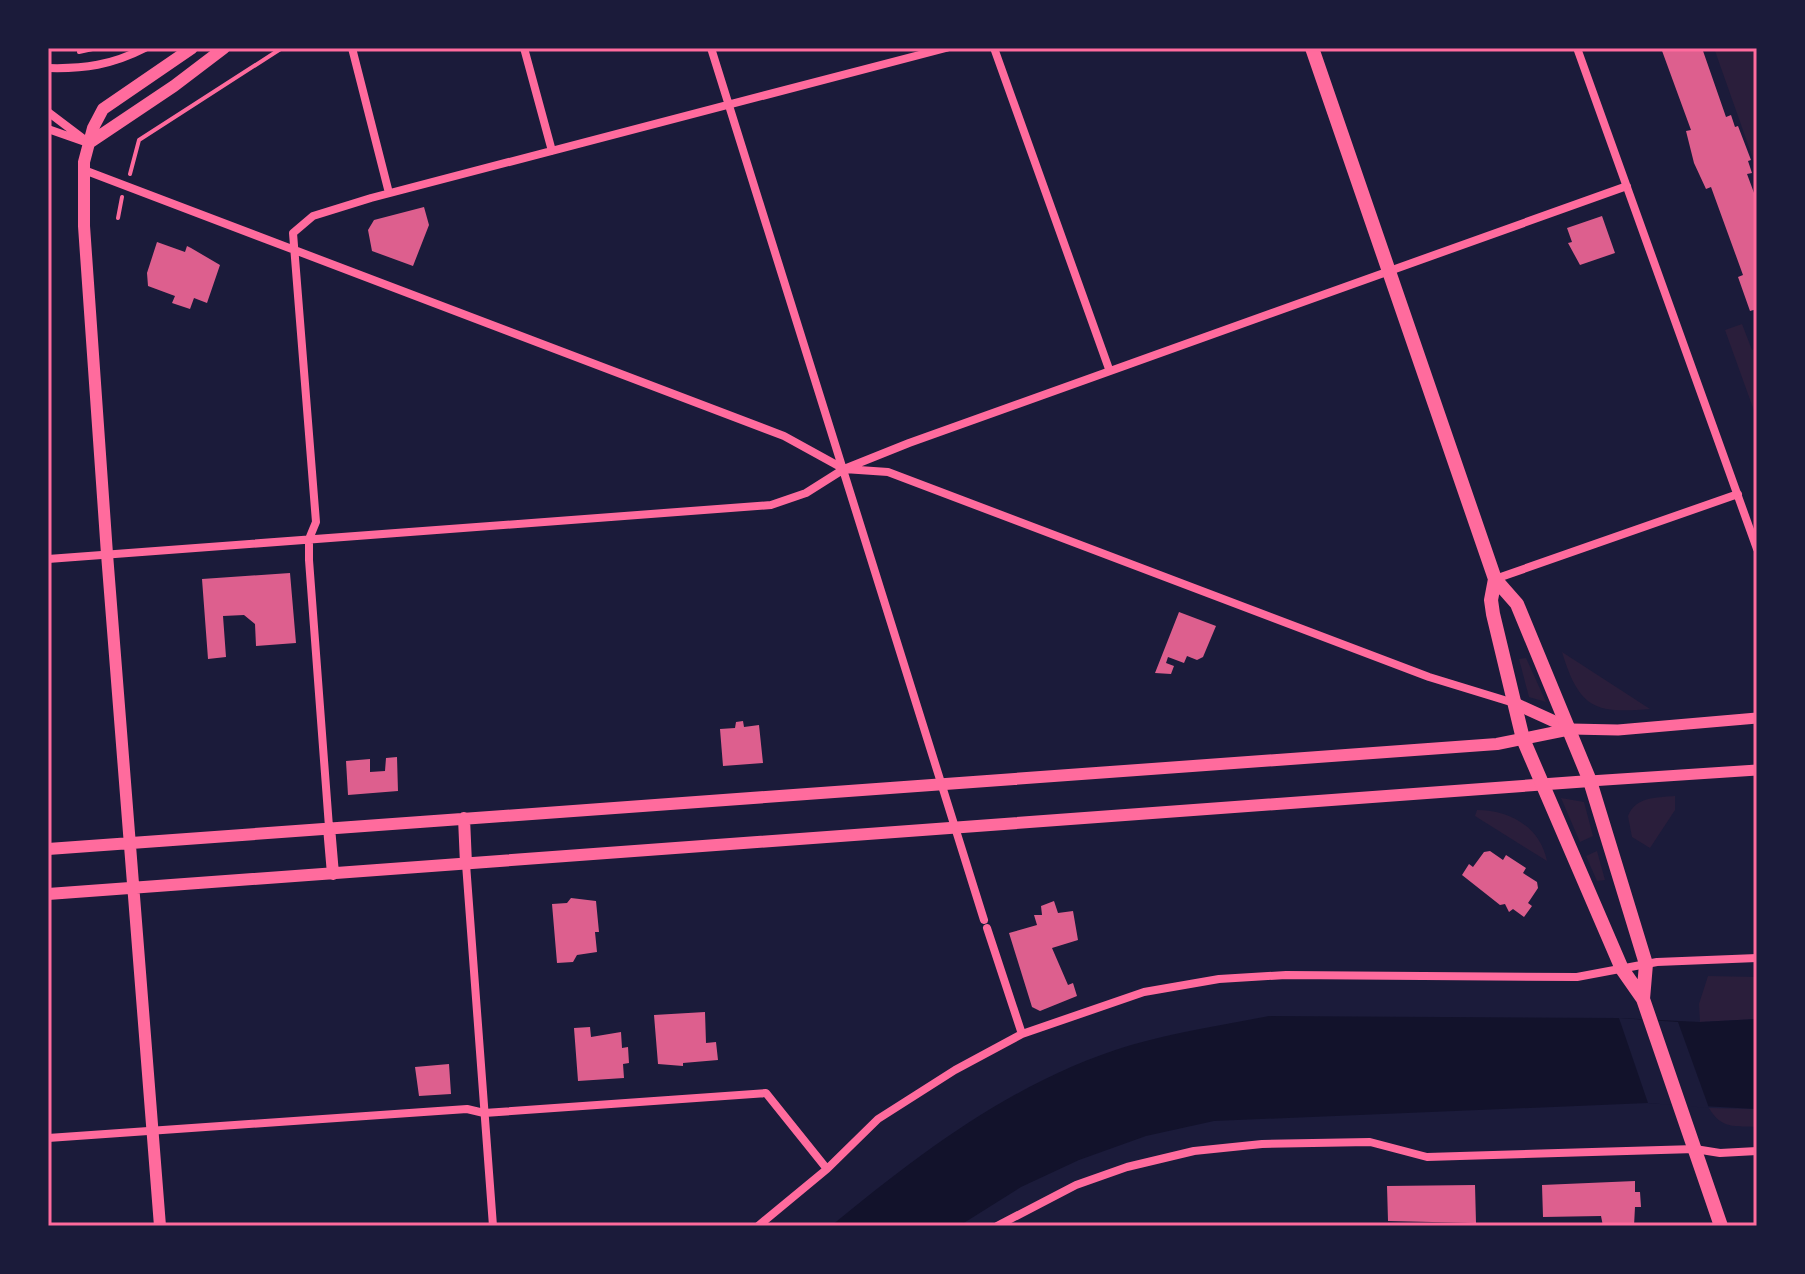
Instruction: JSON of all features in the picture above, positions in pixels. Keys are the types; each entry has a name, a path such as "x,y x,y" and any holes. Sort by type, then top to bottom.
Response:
{"main road":[{"path":"160,1226 107,554 84,226 84,170 89,143 103,109 192,48"},
{"path":"89,143 185,79 224,48"},
{"path":"1312,48 1495,579 1493,614 1523,739 1622,969 1643,999 1721,1226"},
{"path":"1495,579 1517,604 1590,781 1646,964 1643,999"},
{"path":"1514,703 1571,729"},
{"path":"48,849 1497,744 1571,729"},
{"path":"48,894 1590,781"},
{"path":"464,818 466,864"},
{"path":"329,827 333,874"}],"street":[{"path":"48,68 86,69 115,62 145,48"},
{"path":"352,48 389,193"},
{"path":"524,48 552,151"},
{"path":"711,48 1022,1034"},
{"path":"329,827 309,539 316,522 293,233 313,216 389,193 946,48"},
{"path":"994,48 1109,369"},
{"path":"1577,48 1757,549"},
{"path":"48,112 89,143"},
{"path":"48,129 89,143"},
{"path":"84,170 784,436 844,469 888,472 1429,677 1514,703"},
{"path":"48,559 771,505 806,493 844,469 928,436 1627,186"},
{"path":"1495,579 1738,494"},
{"path":"1571,729 1618,730 1757,718"},
{"path":"1590,781 1757,770"},
{"path":"466,864 493,1226"},
{"path":"758,1226 827,1169 878,1119 955,1070 1022,1034 1144,992 1219,979 1286,975 1577,977 1646,964 1757,958"},
{"path":"48,1138 467,1109 484,1113 766,1093 827,1169"},
{"path":"997,1226 1076,1185 1127,1167 1194,1151 1262,1144 1370,1142 1427,1157 1695,1149 1720,1153 1745,1149 1757,1151"}],"path":[{"path":"70,54 97,48"},
{"path":"118,218 117,211 139,140 282,48"}],"shaded area":[{"path":"1714,48 1757,48 1757,170"},
{"path":"1742,324 1752,350 1757,348 1757,419 1725,330"},
{"path":"1562,652 1650,709 1615,710 1591,703 1575,685"},
{"path":"1526,658 1546,702 1529,697 1519,659"},
{"path":"1675,796 1675,810 1650,848 1632,837 1628,816 1636,805 1647,799"},
{"path":"1561,798 1584,802 1593,836 1580,842"},
{"path":"1477,810 1501,813 1522,823 1538,839 1547,861 1475,816"},
{"path":"1597,851 1605,880 1597,881 1586,856"},
{"path":"1708,976 1757,977 1757,1019 1700,1022 1699,1004"},
{"path":"1269,1016 1619,1018 1700,1022 1757,1019 1757,1109 1648,1103 1214,1121 1146,1136 1079,1160 1021,1187 959,1226 831,1226 935,1145 972,1120 1049,1077 1131,1045"},
{"path":"1709,1108 1757,1109 1757,1127 1724,1123"}],"pier":[{"path":"1619,1018 1678,1022 1709,1108 1648,1103"}],"building":[{"path":"1661,48 1702,48 1726,117 1731,115 1735,127 1738,126 1751,160 1748,161 1752,173 1747,174 1757,201 1757,309 1750,311 1738,277 1743,275 1711,187 1706,189 1694,163 1686,131 1691,130"},
{"path":"424,207 429,225 413,266 372,251 368,230 374,220"},
{"path":"1602,216 1615,253 1580,265 1568,243 1572,242 1567,228"},
{"path":"157,242 185,252 187,246 220,265 207,303 194,298 190,309 172,303 175,296 148,286 147,273"},
{"path":"290,573 296,643 256,646 255,624 244,615 223,616 226,657 208,659 202,579"},
{"path":"1179,612 1216,626 1203,657 1197,660 1187,656 1184,663 1168,657 1166,663 1174,666 1171,674 1155,673"},
{"path":"743,721 744,727 759,725 763,763 723,766 720,729 735,728 736,722"},
{"path":"397,757 398,791 348,795 346,761 370,759 370,772 385,771 386,758"},
{"path":"1490,851 1503,860 1506,855 1526,868 1523,873 1537,882 1538,888 1528,903 1532,906 1524,917 1513,909 1509,912 1505,904 1500,905 1462,875 1469,864 1473,867 1484,852"},
{"path":"571,898 596,901 597,952 577,955 573,962 557,963 552,904 567,903"},
{"path":"1054,901 1058,913 1073,911 1078,940 1052,948 1068,985 1073,983 1077,996 1040,1011 1032,1007 1009,933 1037,925 1034,915 1042,915 1041,906"},
{"path":"705,1012 706,1043 716,1042 718,1060 683,1063 683,1066 658,1064 654,1015"},
{"path":"590,1027 591,1037 621,1032 622,1048 628,1047 629,1063 623,1064 624,1078 578,1081 574,1028"},
{"path":"449,1064 451,1094 419,1096 415,1067"},
{"path":"1635,1181 1635,1192 1640,1192 1641,1207 1635,1207 1634,1226 1603,1226 1601,1216 1543,1217 1542,1185"},
{"path":"1475,1185 1476,1223 1388,1221 1387,1186"}]}
